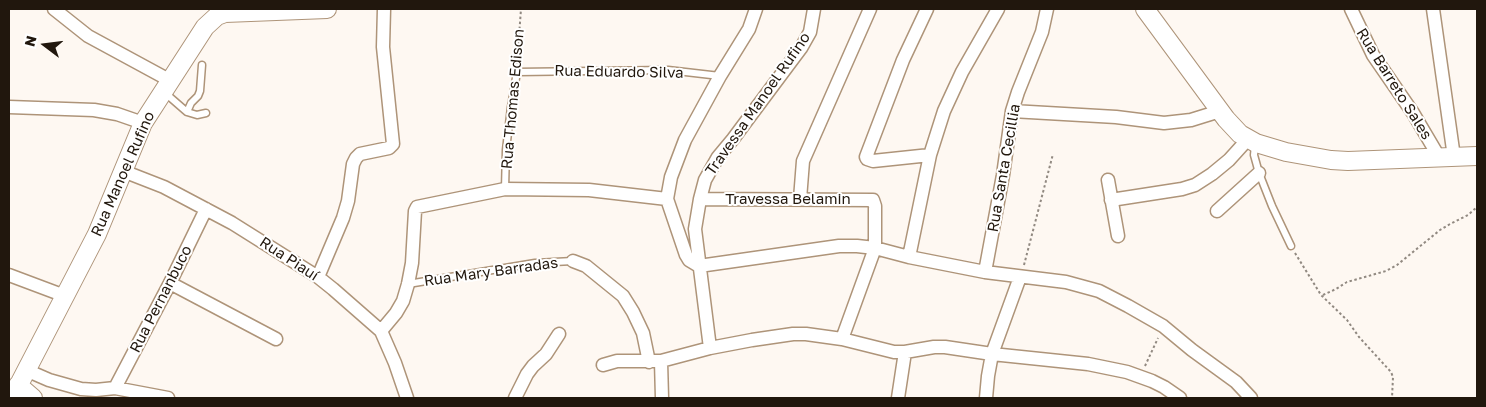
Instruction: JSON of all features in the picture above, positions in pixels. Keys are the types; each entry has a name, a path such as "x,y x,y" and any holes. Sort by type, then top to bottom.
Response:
{"main road":[{"name":"Rua Manoel Rufino","path":"17,386 97,234 143,123 214,12 327,9"},
{"path":"1145,9 1220,111 1233,127 1252,141 1286,152 1331,160 1477,156"},
{"path":"17,386 34,398"}],"street":[{"path":"54,9 88,36 167,86"},
{"path":"318,277 343,218 348,201 353,164 356,158 360,154 391,147 393,144 383,47 384,9"},
{"path":"756,9 748,29 685,140 671,177 667,199 689,260 699,266 839,246 856,246 875,248 909,257 985,272 1066,282 1099,291 1163,326 1236,382 1251,398"},
{"name":"Travessa Manoel Rufino","path":"710,348 695,229 705,180 718,157 733,140 801,48 810,32 814,9"},
{"path":"800,199 803,161 870,9"},
{"path":"927,9 903,60 866,157 873,161 930,155"},
{"path":"909,257 930,155 949,97 998,9"},
{"name":"Rua Santa Cecillia","path":"985,272 1003,176 1012,111 1042,32 1047,9"},
{"name":"Rua Barreto Sales","path":"1351,9 1373,55 1413,114 1447,157"},
{"path":"1433,9 1447,157"},
{"path":"9,108 94,110 117,114 143,123"},
{"path":"1012,111 1116,117 1164,124 1191,120 1220,111"},
{"path":"1111,200 1182,189 1195,185 1212,174 1252,141"},
{"name":"Rua Piauí","path":"123,171 164,187 232,223 318,277 381,331 407,398"},
{"path":"1217,212 1259,173"},
{"path":"1108,180 1118,236"},
{"path":"381,331 403,301 408,284 412,263 415,211 417,208 505,189 589,190 667,199"},
{"name":"Travessa Belamin","path":"700,199 870,199 874,202 875,248"},
{"name":"Rua Pernanbuco","path":"115,388 206,209"},
{"path":"842,339 875,248"},
{"path":"573,260 586,266 623,296 633,312 655,362 662,398"},
{"path":"9,275 65,296"},
{"path":"986,398 992,354 1020,277"},
{"path":"170,283 276,339"},
{"path":"515,398 527,374 546,354 558,334"},
{"path":"603,365 616,361 655,362 710,348 793,334 821,335 882,350 905,352 939,347 1088,364 1140,377 1164,387 1180,398"},
{"path":"898,398 905,352"},
{"path":"17,386 49,380 81,389 115,388 168,398"}],"lane":[{"path":"187,112 188,107 200,91 202,65"},
{"name":"Rua Eduardo Silva","path":"517,72 668,70 720,76"},
{"name":"Rua Thomas Edison","path":"505,189 506,150 517,72"},
{"path":"167,86 187,112 198,115 206,113"},
{"path":"1252,141 1259,173 1290,246"},
{"name":"Rua Mary Barradas","path":"408,284 535,263 573,260"}],"path":[{"name":"Rua Thomas Edison","path":"517,72 521,9"},
{"path":"1020,277 1053,154"},
{"path":"1322,295 1347,282 1386,271 1397,265 1440,230 1477,208"},
{"path":"1290,246 1322,295 1347,320 1359,337 1391,372 1393,377 1392,398"},
{"path":"1140,377 1163,326"}]}
